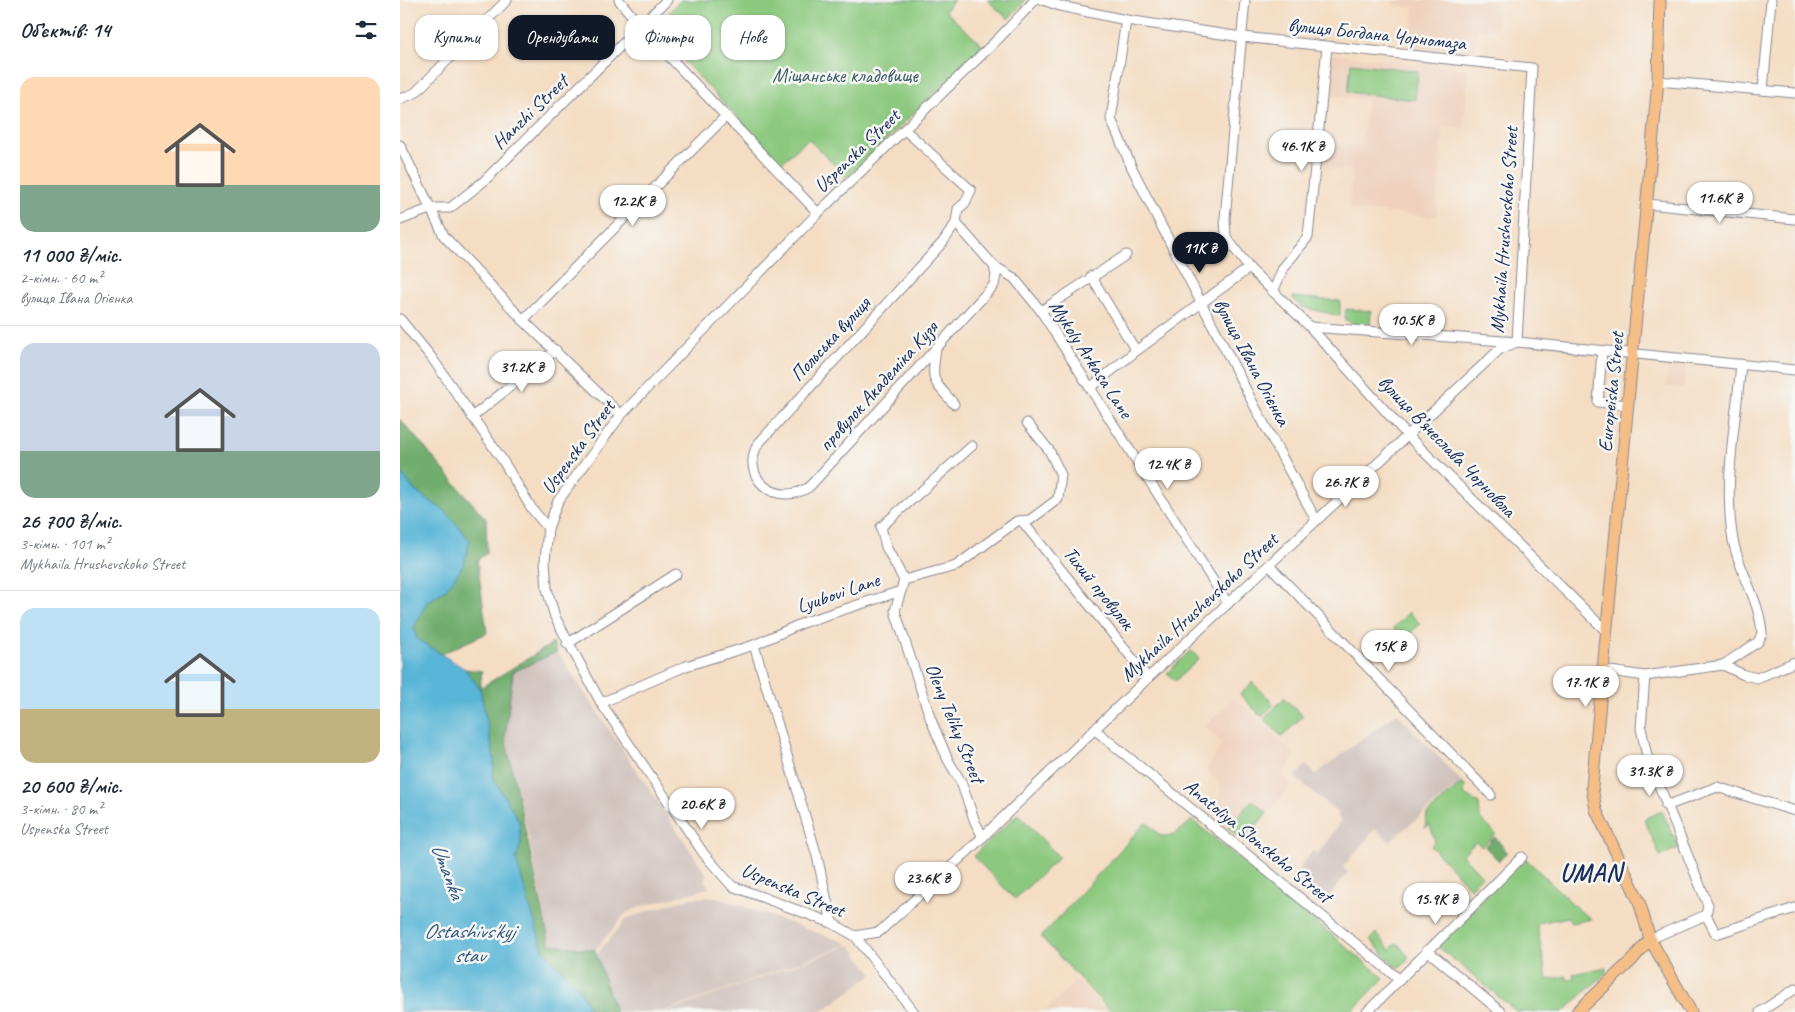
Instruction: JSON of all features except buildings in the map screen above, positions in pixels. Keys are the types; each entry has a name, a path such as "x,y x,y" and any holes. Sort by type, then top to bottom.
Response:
{"main road":[{"name":"Europeiska Street","path":"1660,0 1658,81 1592,787 1596,810 1639,901 1650,939 1691,1012"},
{"path":"1577,1012 1632,960 1650,939"}],"street":[{"path":"400,99 415,93 508,0"},
{"path":"619,0 631,15"},
{"name":"Hanzhi Street","path":"653,15 667,0"},
{"name":"Uspenska Street","path":"914,1012 855,936 832,923 738,889 728,883 704,854 601,703 555,617 547,589 545,561 548,528 563,493 621,415 818,213 1034,0"},
{"name":"вулиця Богдана Чорномаза","path":"1043,0 1060,6 1126,20 1242,38 1532,68"},
{"name":"вулиця В’ячеслава Чорновола","path":"1245,0 1225,230 1230,246 1249,268 1310,327 1408,436 1606,631"},
{"path":"1763,90 1771,0"},
{"name":"вулиця Івана Огієнка","path":"1126,20 1111,119 1132,168 1316,520"},
{"name":"Hanzhi Street","path":"450,208 484,181 625,43"},
{"path":"1273,292 1284,268 1308,237 1327,47"},
{"path":"673,60 818,213"},
{"name":"Mykhaila Hrushevskoho Street","path":"855,936 880,932 1500,349 1517,342 1532,68"},
{"path":"1658,81 1795,93"},
{"path":"523,320 726,116"},
{"name":"Польська вулиця","path":"763,485 753,468 753,455 758,444 943,242 956,223 958,208 965,203 971,190 904,130"},
{"path":"400,145 440,228 457,252 523,320 621,415"},
{"path":"1647,204 1795,219"},
{"path":"400,220 432,208 450,208"},
{"path":"440,228 443,217 450,208"},
{"name":"Mykoly Arkasa Lane","path":"956,223 994,266 1014,278 1041,311 1228,604"},
{"path":"1041,311 1091,276 1126,255"},
{"name":"провулок Академіка Кузя","path":"763,485 782,495 796,494 809,487 994,286 996,275 994,266"},
{"path":"1090,388 1136,351 1249,268"},
{"path":"1091,276 1136,351"},
{"path":"400,319 432,358 532,508 548,528"},
{"path":"1310,327 1517,342 1795,370"},
{"path":"936,348 933,379 936,386 954,404"},
{"path":"472,417 556,350"},
{"path":"1602,352 1598,402 1628,405"},
{"path":"1603,670 1645,676 1723,665 1758,642 1762,634 1751,588 1735,551 1728,505 1741,364"},
{"name":"Lyubovi Lane","path":"601,703 686,666 754,645 805,622 901,591 904,580 956,566 1017,521 1030,520 1058,499 1061,475 1049,450 1027,423"},
{"path":"904,580 886,546 881,527 972,446"},
{"name":"Тихий провулок","path":"1022,521 1148,678"},
{"path":"1270,566 1491,795"},
{"path":"568,644 676,574"},
{"name":"Oleny Telihy Street","path":"901,591 894,610 931,720 948,760 961,782 975,822 983,837"},
{"path":"754,645 817,856 832,923"},
{"path":"1723,665 1744,676 1757,678 1795,662"},
{"path":"1645,676 1641,737 1666,806 1708,905 1706,915 1716,934 1795,908"},
{"name":"Anatoliya Slonskoho Street","path":"1094,729 1400,980"},
{"path":"1666,806 1717,787 1793,811 1795,820"},
{"path":"1367,1012 1522,857"},
{"path":"1650,939 1706,915"},
{"path":"1427,950 1501,1012"},
{"path":"1760,1012 1795,989"}],"shaded area":[{"path":"1394,0 1498,0 1496,30 1477,28 1475,53 1411,48 1414,7 1393,5"},
{"path":"1330,54 1468,69 1464,128 1443,128 1436,217 1349,209 1352,170 1323,168 1325,142 1362,146 1367,100 1328,95"},
{"path":"1668,367 1685,368 1683,388 1666,387"},
{"path":"557,652 707,875 704,880 709,888 642,906 626,913 595,950 551,944 505,737 513,672"},
{"path":"1234,698 1296,755 1282,775 1292,784 1243,843 1207,812 1221,793 1220,783 1206,770 1222,744 1205,725"},
{"path":"1397,713 1462,782 1390,841 1375,829 1343,867 1348,873 1323,904 1292,879 1312,851 1318,854 1341,821 1337,816 1339,814 1295,777 1306,765 1316,774"},
{"path":"716,897 849,944 663,1012 615,1012 597,954 627,918 690,898"},
{"path":"850,945 873,974 821,1012 667,1012"},
{"path":"1076,980 1107,1012 1045,1012"}],"green space":[{"name":"Міщанське кладовище","path":"681,0 954,0 945,11 983,46 847,178 808,139 781,163 683,60 711,60 711,15 667,15"},
{"path":"987,0 1026,0 1008,19"},
{"path":"1351,63 1418,71 1415,100 1348,92"},
{"path":"1292,297 1340,301 1340,316 1301,307"},
{"path":"1346,309 1371,311 1370,326 1351,324 1345,320"},
{"path":"400,419 486,519 487,553 477,560 487,633 441,654 417,639 414,626 427,602 447,588 445,511 415,491 400,471"},
{"path":"1409,612 1420,624 1404,639 1393,628"},
{"path":"553,643 557,652 513,672 505,737 550,944 595,950 615,1012 591,1012 580,990 543,950 516,860 521,843 519,821 493,778 494,759 480,689 465,669 482,671 480,688"},
{"path":"1191,650 1199,659 1175,681 1167,673"},
{"path":"1252,682 1274,704 1262,717 1240,695"},
{"path":"1284,698 1303,716 1282,737 1264,719"},
{"path":"1462,783 1465,786 1464,795 1479,803 1480,818 1496,834 1482,847 1476,842 1462,855 1482,876 1470,888 1431,846 1435,841 1430,825 1425,828 1427,814"},
{"path":"1252,800 1267,813 1243,841 1228,828"},
{"path":"1662,811 1679,848 1660,856 1644,819"},
{"path":"1018,814 1059,857 1015,899 973,856"},
{"path":"1192,820 1384,978 1351,1012 1111,1012 1041,937 1146,822 1161,836 1166,836 1178,832"},
{"path":"1495,837 1507,852 1499,861 1485,847"},
{"path":"1524,857 1580,911 1592,919 1571,923 1568,917 1539,923 1537,926 1547,980 1566,976 1568,980 1574,978 1573,974 1606,967 1606,973 1563,1012 1517,1012 1436,945"},
{"path":"1376,933 1390,949 1397,943 1408,956 1407,961 1401,967 1394,966 1370,939"}],"water":[{"name":"Ostashivs'kyj stav","path":"400,471 415,491 445,511 470,540 464,564 447,588 427,602 414,627 417,639 465,669 480,689 494,759 493,778 519,821 521,843 516,860 543,950 580,990 591,1012 401,1012"}],"district":[{"name":"UMAN","path":"1591,873"}],"water label":[{"name":"Umanka","path":"448,871"}]}
